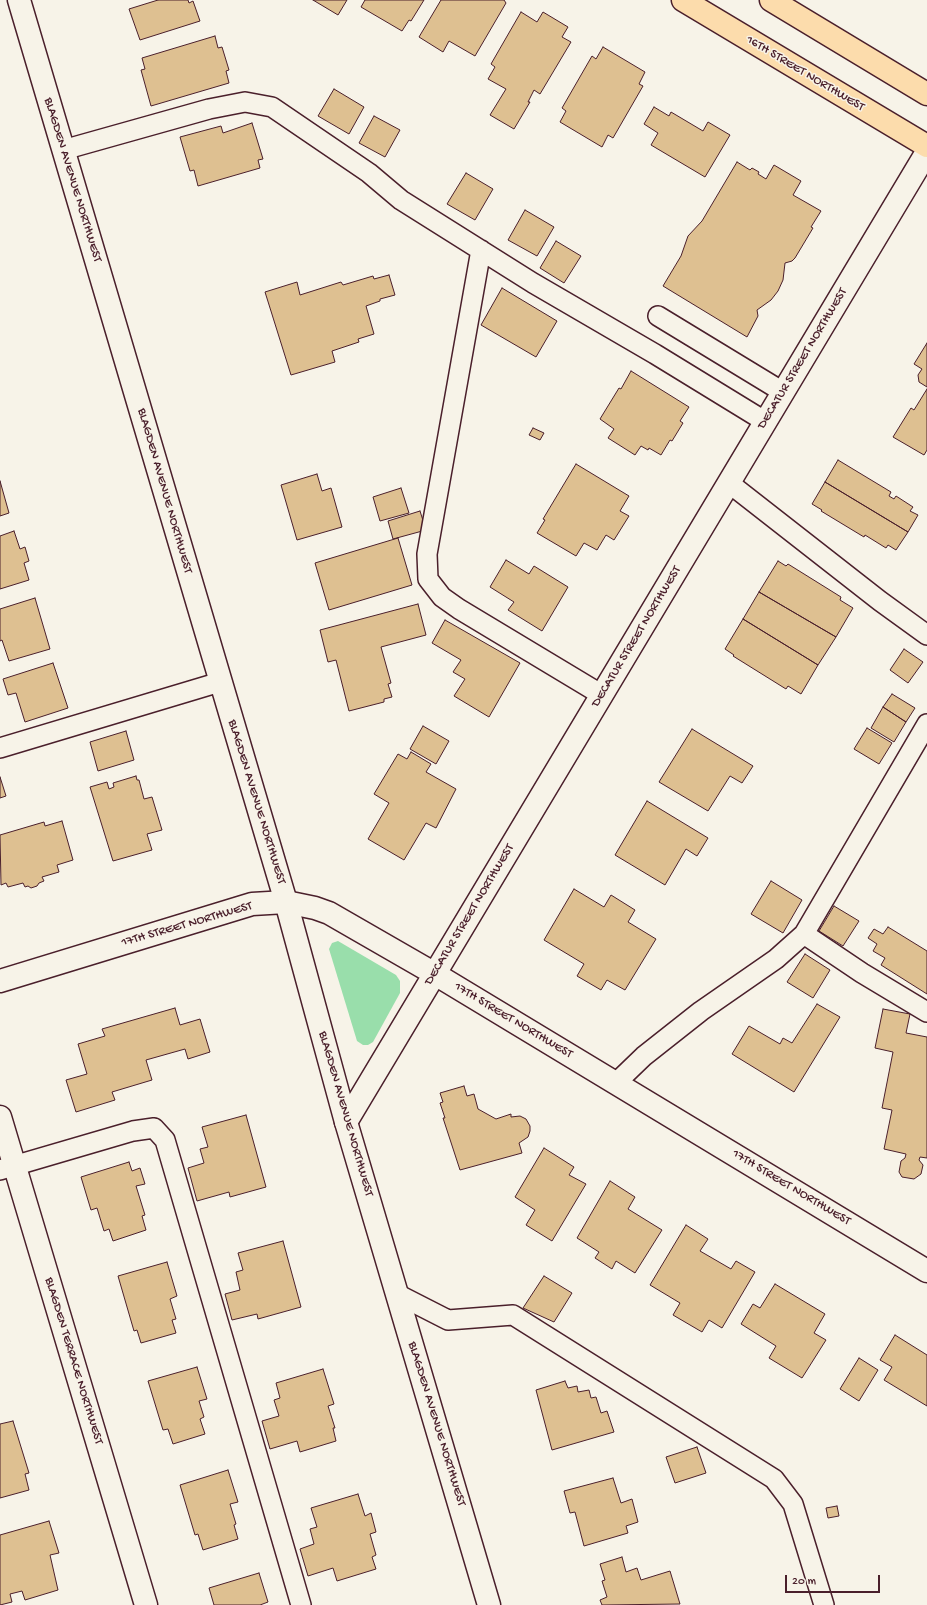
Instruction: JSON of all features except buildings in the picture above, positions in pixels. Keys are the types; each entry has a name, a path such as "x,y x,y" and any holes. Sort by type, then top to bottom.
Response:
{"main road":[{"name":"16TH STREET NORTHWEST","path":"683,0 927,146"},
{"path":"772,0 927,94"}],"street":[{"name":"BLAGDEN AVENUE NORTHWEST","path":"19,0 286,902 346,1122 489,1605"},
{"name":"DECATUR STREET NORTHWEST","path":"346,1122 927,152"},
{"name":"17TH STREET NORTHWEST","path":"0,981 252,904 286,902 315,908 329,913 435,974 927,1271"},
{"name":"BLAGDEN TERRACE NORTHWEST","path":"0,1117 7,1168 146,1605"}],"lane":[{"path":"63,150 209,109 245,102 272,108 369,173 401,200 533,283 655,354 766,422"},
{"path":"481,250 427,554 428,579 442,597 459,609 602,695"},
{"path":"658,316 784,392"},
{"path":"729,483 880,601 927,635"},
{"path":"0,748 220,682"},
{"path":"616,1084 644,1056 702,1011 776,959 804,934 927,724"},
{"path":"804,934 862,973 927,1012"},
{"path":"7,1168 133,1131 154,1128 165,1140 301,1605"},
{"path":"397,1294 448,1320 513,1315 774,1479 793,1504 824,1605"}],"green space":[{"path":"338,941 396,975 400,981 400,993 373,1042 368,1045 363,1045 357,1041 329,949 332,943"}]}
